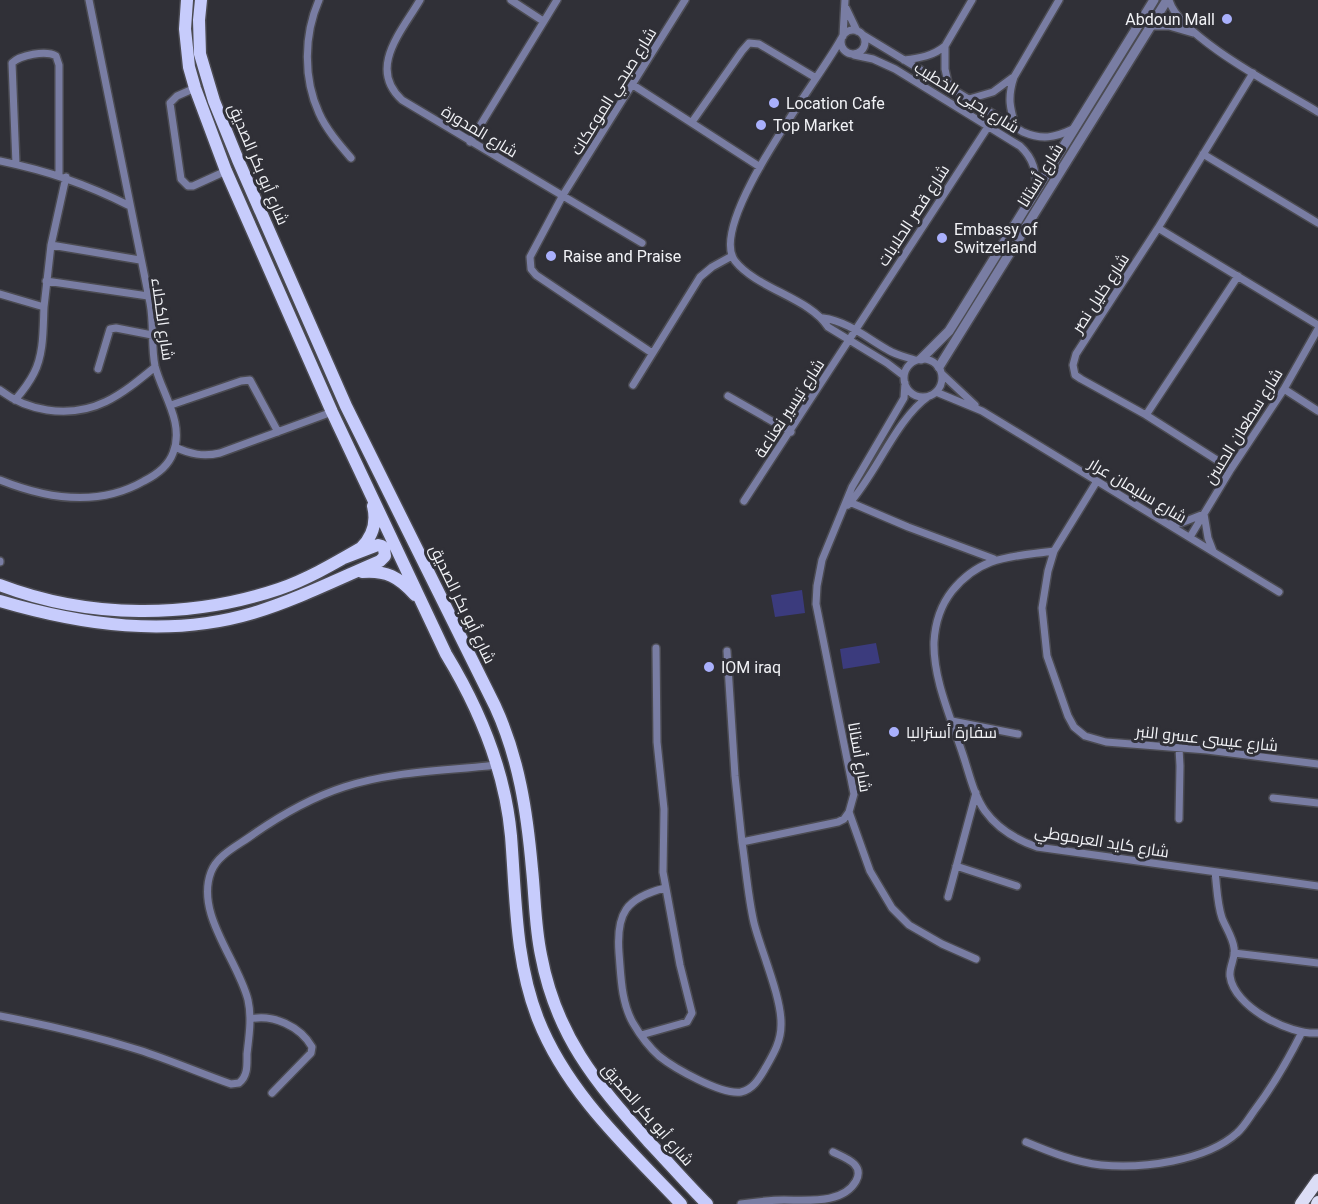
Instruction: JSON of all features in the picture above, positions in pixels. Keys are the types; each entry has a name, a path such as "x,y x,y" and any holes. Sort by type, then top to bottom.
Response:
{"highway":[{"path":"1302,1204 1318,1180"}],"main road":[{"name":"شارع أبو بكر الصديق","path":"187,0 186,46 195,88 226,171 332,412 446,654 481,718 506,800 520,955 538,1019 565,1073 588,1103 681,1204"},
{"name":"شارع أبو بكر الصديق","path":"201,0 200,54 222,120 346,406 495,706 510,744 519,774 528,825 541,956 554,1005 567,1034 602,1089 707,1204"},
{"path":"0,585 46,599 113,610 189,609 244,599 281,588 362,548 372,532 375,514 371,493"},
{"path":"0,601 46,614 109,624 166,627 212,622 252,614 283,603 383,559 386,552 378,545 344,558"},
{"path":"352,573 375,571 388,573 402,582 422,603"}],"street":[{"name":"شارع الكحلاء","path":"89,0 152,315 156,367 171,405 176,437 175,447"},
{"path":"319,0 308,31 312,90 320,115 351,158"},
{"name":"شارع المدورة","path":"420,0 387,57 387,79 394,92 402,100 470,142 642,243"},
{"path":"511,0 543,21"},
{"path":"470,142 557,0"},
{"name":"شارع صبحي الموعكات","path":"652,352 533,272 530,257 563,195 685,0"},
{"name":"شارع يحيى الخطيب","path":"904,60 931,55 945,46 972,0"},
{"path":"1016,129 1009,98 1014,77 1059,0"},
{"name":"شارع أستانا","path":"918,359 949,331 1154,0"},
{"path":"1168,0 1174,13 1195,34 1253,73 1318,112"},
{"name":"شارع أستانا","path":"941,370 1168,0"},
{"path":"830,60 863,49 865,42 845,4"},
{"path":"845,4 843,50 851,54"},
{"path":"1151,26 1169,26 1195,34"},
{"path":"823,318 828,327 887,363 904,380 914,395 922,397 933,394 940,387 941,370 928,359 918,359 891,352 856,330 833,319 823,318 748,272 732,256 731,239 734,224 760,167 801,99 830,60 842,37 848,31 860,33"},
{"name":"شارع يحيى الخطيب","path":"860,33 1016,129 1035,137 1047,138 1075,128"},
{"path":"692,122 749,44 759,44 816,78"},
{"name":"شارع يحيى الخطيب","path":"945,46 945,69 949,87"},
{"path":"15,400 33,376 38,364 46,281 63,176 59,65 58,58 51,53 22,57 12,63 16,164"},
{"name":"شارع يحيى الخطيب","path":"851,54 873,59 895,69 1027,152 1035,168 1036,189"},
{"name":"شارع خليل نصر","path":"1231,469 1146,415 1081,380 1075,375 1073,365 1076,354 1158,228 1253,73"},
{"path":"969,99 993,92 1014,77"},
{"path":"633,85 760,167"},
{"path":"195,88 177,96 170,103 181,179 188,186 193,186 226,171"},
{"name":"شارع قصر الحلابات","path":"856,330 995,116"},
{"path":"1203,154 1318,223"},
{"path":"0,161 63,176 88,185 130,206"},
{"path":"1158,228 1318,327"},
{"path":"51,244 140,260"},
{"path":"633,385 700,278 711,267 732,256"},
{"path":"1146,415 1238,276"},
{"path":"46,281 148,296"},
{"path":"0,294 44,308"},
{"name":"شارع سطعان الحسن","path":"1190,537 1231,469 1284,389 1318,327"},
{"path":"98,369 110,329 116,328 152,335"},
{"name":"شارع تيسير نعناعة","path":"744,501 856,330"},
{"path":"904,380 910,364 918,359"},
{"path":"0,390 15,400 37,408 82,411 114,398 156,367"},
{"name":"شارع سليمان عرار","path":"941,370 982,411"},
{"path":"171,405 250,380 279,432"},
{"name":"شارع أستانا","path":"904,380 904,398 901,405 852,487 848,502 822,560 816,594 827,665 854,794 849,812 870,871 892,908 909,925 942,944 976,959"},
{"path":"1284,389 1318,411"},
{"name":"شارع أستانا","path":"848,502 861,491 908,415 933,394"},
{"name":"شارع سليمان عرار","path":"933,394 982,411 1279,592"},
{"path":"728,396 791,432"},
{"path":"0,480 32,491 69,498 111,495 138,485 155,475 170,460 175,447 191,454 210,455 332,412"},
{"path":"1054,551 1097,481"},
{"path":"848,502 994,559"},
{"path":"1168,524 1181,523 1204,514 1213,551"},
{"name":"شارع كايد العرموطي","path":"1054,551 994,559 977,568 953,590 938,619 934,642 938,674 982,806 1011,835 1026,843 1050,849 1318,886"},
{"name":"شارع عيسى عسرو النبر","path":"1054,551 1042,608 1044,641 1047,656 1071,722 1078,731 1094,740 1318,764"},
{"path":"641,1035 684,1023 692,1016 665,888 664,809 657,742 656,648"},
{"path":"665,888 648,892 631,902 620,919 618,929 623,995 632,1022 651,1048 669,1063 696,1078 733,1092 746,1090 756,1083 775,1052 780,1039 781,1015 752,915 735,776 727,651"},
{"path":"952,720 1018,734"},
{"path":"1179,748 1179,819"},
{"path":"0,1016 110,1041 169,1060 231,1084 239,1083 246,1073 250,1019 245,992 209,905 210,877 219,859 282,817 344,787 401,775 496,765"},
{"path":"948,897 976,793"},
{"path":"1273,798 1318,803"},
{"path":"742,842 837,822 844,819 849,812"},
{"path":"956,866 1017,886"},
{"path":"1215,872 1219,908 1234,953 1230,967 1233,987 1241,999 1281,1025 1302,1032 1318,1033"},
{"path":"1234,953 1318,963"},
{"path":"250,1019 265,1018 281,1021 292,1027 312,1047 310,1053 272,1093"},
{"path":"1026,1142 1066,1157 1101,1165 1150,1164 1199,1154 1227,1141 1239,1131 1268,1092 1302,1032"},
{"path":"741,1204 782,1200 822,1201 841,1197 854,1184 858,1177 858,1170 854,1163 833,1152"}],"shaded area":[{"path":"802,590 805,613 775,617 771,595"},
{"path":"876,643 880,663 843,669 840,649"}],"place":[{"name":"Abdoun Mall","path":"1227,19"},
{"name":"Location Cafe","path":"774,103"},
{"name":"Top Market","path":"761,125"},
{"name":"Embassy of Switzerland","path":"942,238"},
{"name":"Raise and Praise","path":"551,256"},
{"name":"IOM iraq","path":"709,667"},
{"name":"سفارة أستراليا","path":"894,732"}]}
